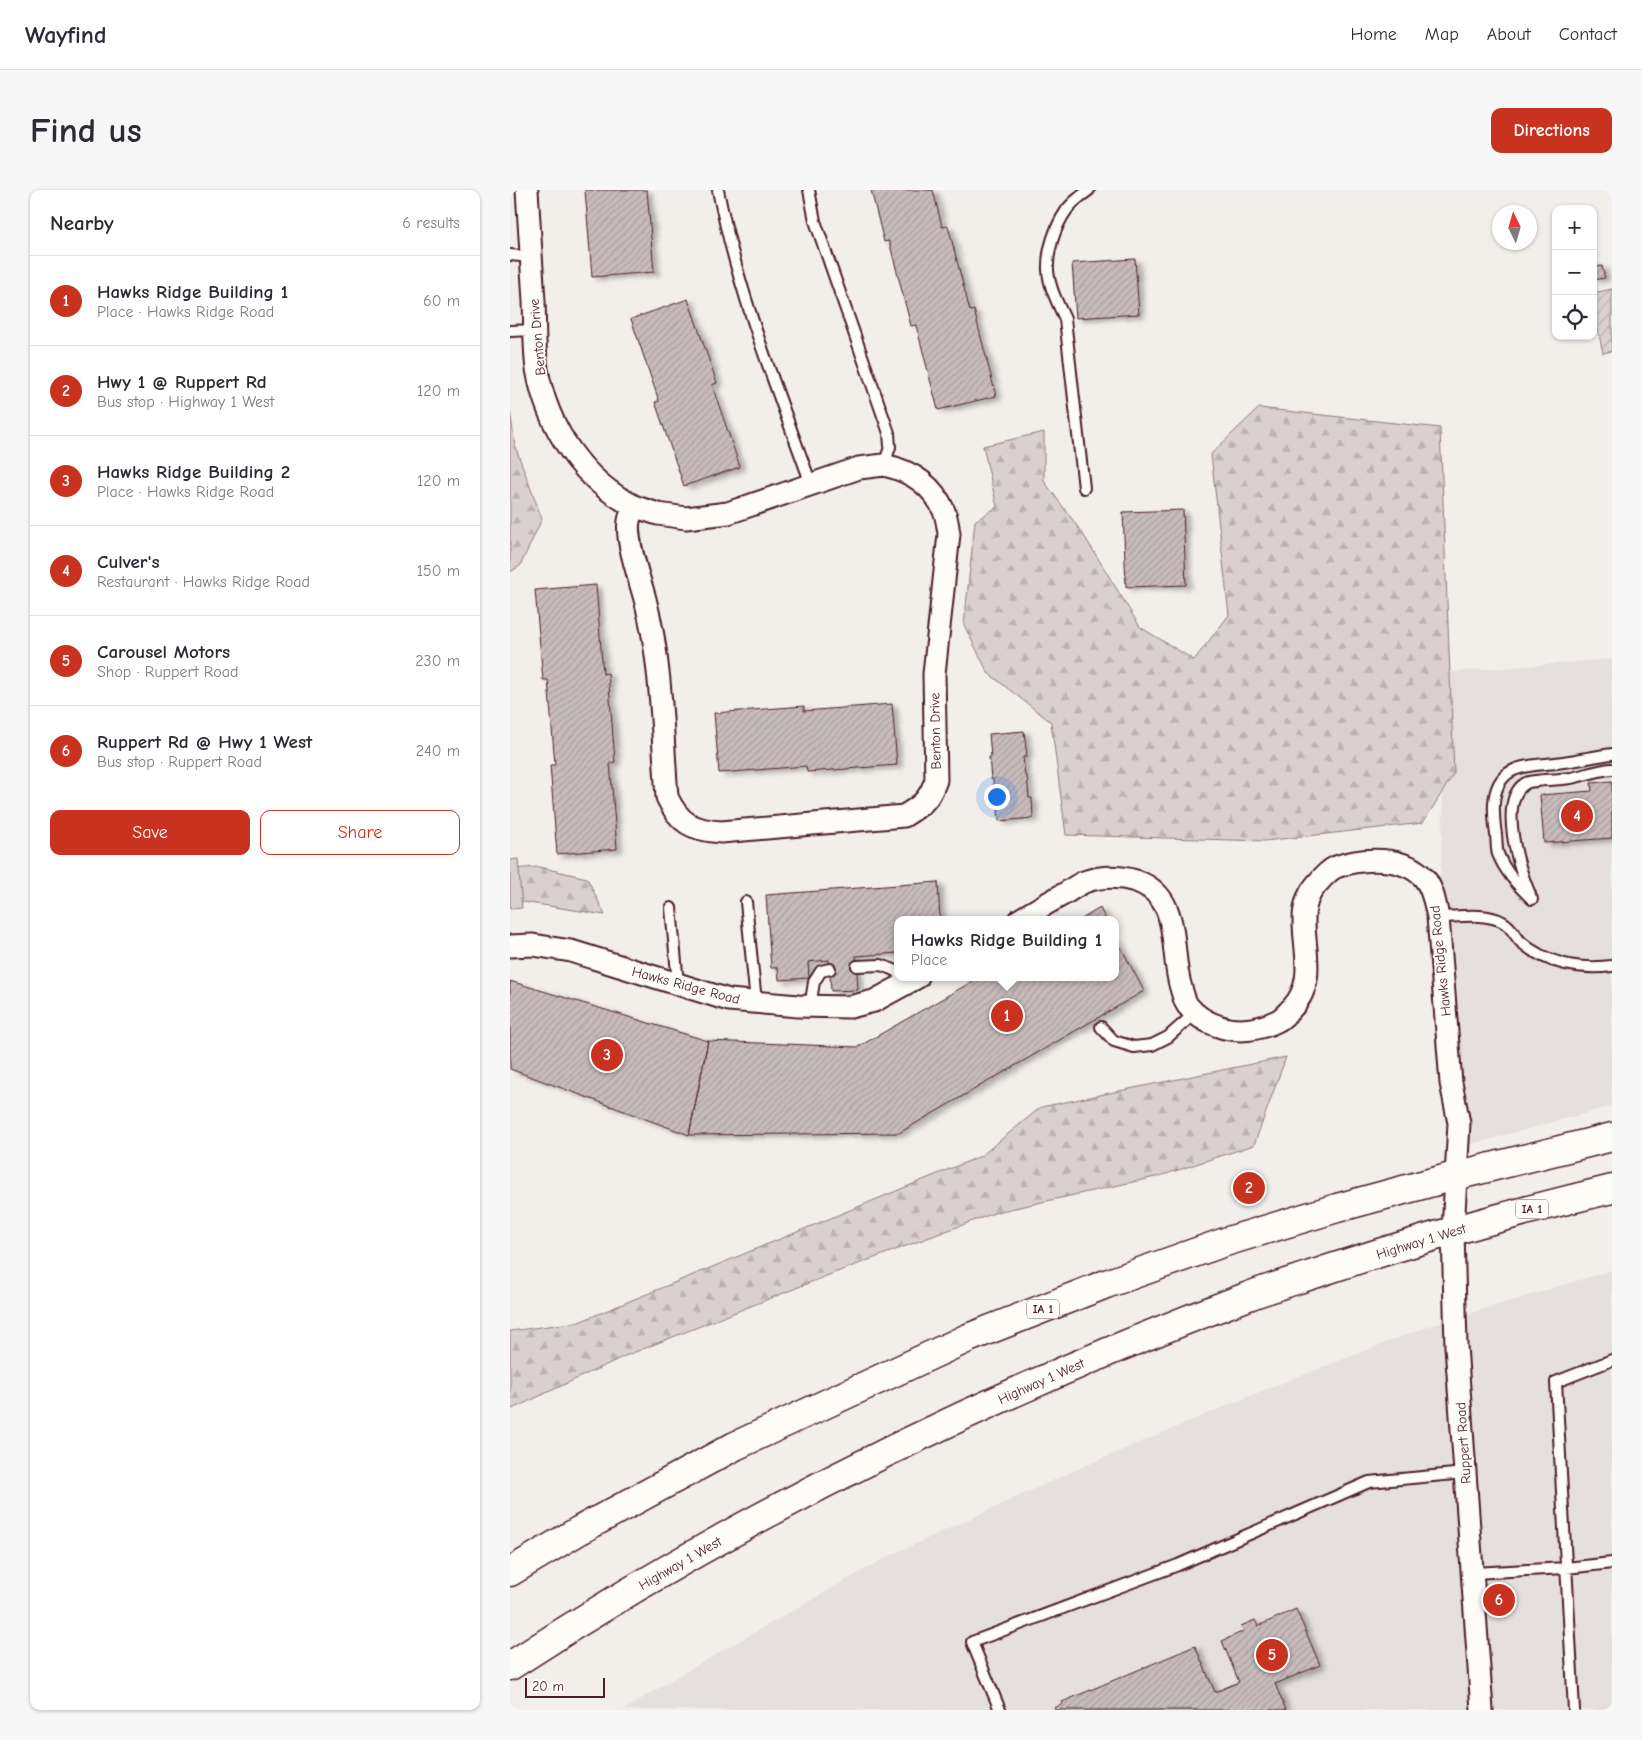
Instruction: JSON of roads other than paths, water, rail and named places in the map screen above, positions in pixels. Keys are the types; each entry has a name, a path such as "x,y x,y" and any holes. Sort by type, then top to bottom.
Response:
{"main road":[{"name":"IA 1","path":"510,1572 580,1530 735,1446 968,1338 1106,1284 1225,1242 1337,1208 1612,1137"},
{"name":"Highway 1 West","path":"510,1666 697,1552 868,1462 1036,1382 1248,1296 1452,1230 1612,1188"}],"street":[{"name":"Benton Drive","path":"528,190 537,368 542,391 558,432 578,462 604,487 636,507 658,514 686,518 728,514 859,468 884,465 898,468 918,478 933,492 944,512 949,534 934,674 936,780 931,794 922,804 904,816 721,832 702,831 685,823 674,811 667,797 657,664 647,604 630,536 630,518 636,507"},
{"name":"Hawks Ridge Road","path":"1026,916 1084,883 1106,877 1126,878 1147,885 1162,898 1166,907 1175,943 1177,976 1187,1004 1205,1022 1231,1030 1256,1028 1279,1020 1299,1000 1307,982 1307,951 1304,922 1306,900 1315,886 1334,868 1359,861 1386,861 1408,865 1425,878 1434,896 1438,917 1451,1083 1460,1123 1455,1176"},
{"name":"Hawks Ridge Road","path":"510,946 533,946 571,952 729,1000 810,1007 850,1007 874,1001 902,981"},
{"name":"Ruppert Road","path":"1455,1176 1452,1230 1456,1346 1474,1573 1482,1710"}],"lane":[{"path":"718,190 726,233 753,326 811,484"},
{"path":"809,190 815,221 889,434 890,447 884,465"},
{"path":"1084,488 1064,319 1055,297 1048,271 1049,253 1054,234 1066,210 1090,190"},
{"path":"510,255 531,257"},
{"path":"510,331 535,330"},
{"path":"1612,754 1531,765 1512,771 1502,780 1494,796 1493,805 1498,854 1517,885 1532,899 1522,877 1515,852 1512,800 1516,791 1527,782 1569,778 1612,769"},
{"path":"746,902 756,1002"},
{"path":"671,908 678,984"},
{"path":"1438,917 1481,916 1502,922 1513,930 1520,941 1540,955 1568,965 1592,969 1612,966"},
{"path":"857,966 881,965 894,970"},
{"path":"810,1007 814,982 821,971 830,969"},
{"path":"1101,1027 1114,1041 1134,1047 1152,1045 1168,1037 1195,1013"},
{"path":"1574,1710 1556,1382 1612,1360"},
{"path":"1000,1710 972,1642 1178,1565 1369,1482 1465,1472"},
{"path":"1474,1573 1566,1568 1612,1563"}],"place":[{"name":"Culver's","path":"1577,816"},
{"name":"Hawks Ridge Building 1","path":"1007,1016"},
{"name":"Hawks Ridge Building 2","path":"607,1055"},
{"name":"Hwy 1 @ Ruppert Rd","path":"1249,1188"},
{"name":"Ruppert Rd @ Hwy 1 West","path":"1499,1600"},
{"name":"Carousel Motors","path":"1272,1655"}]}
